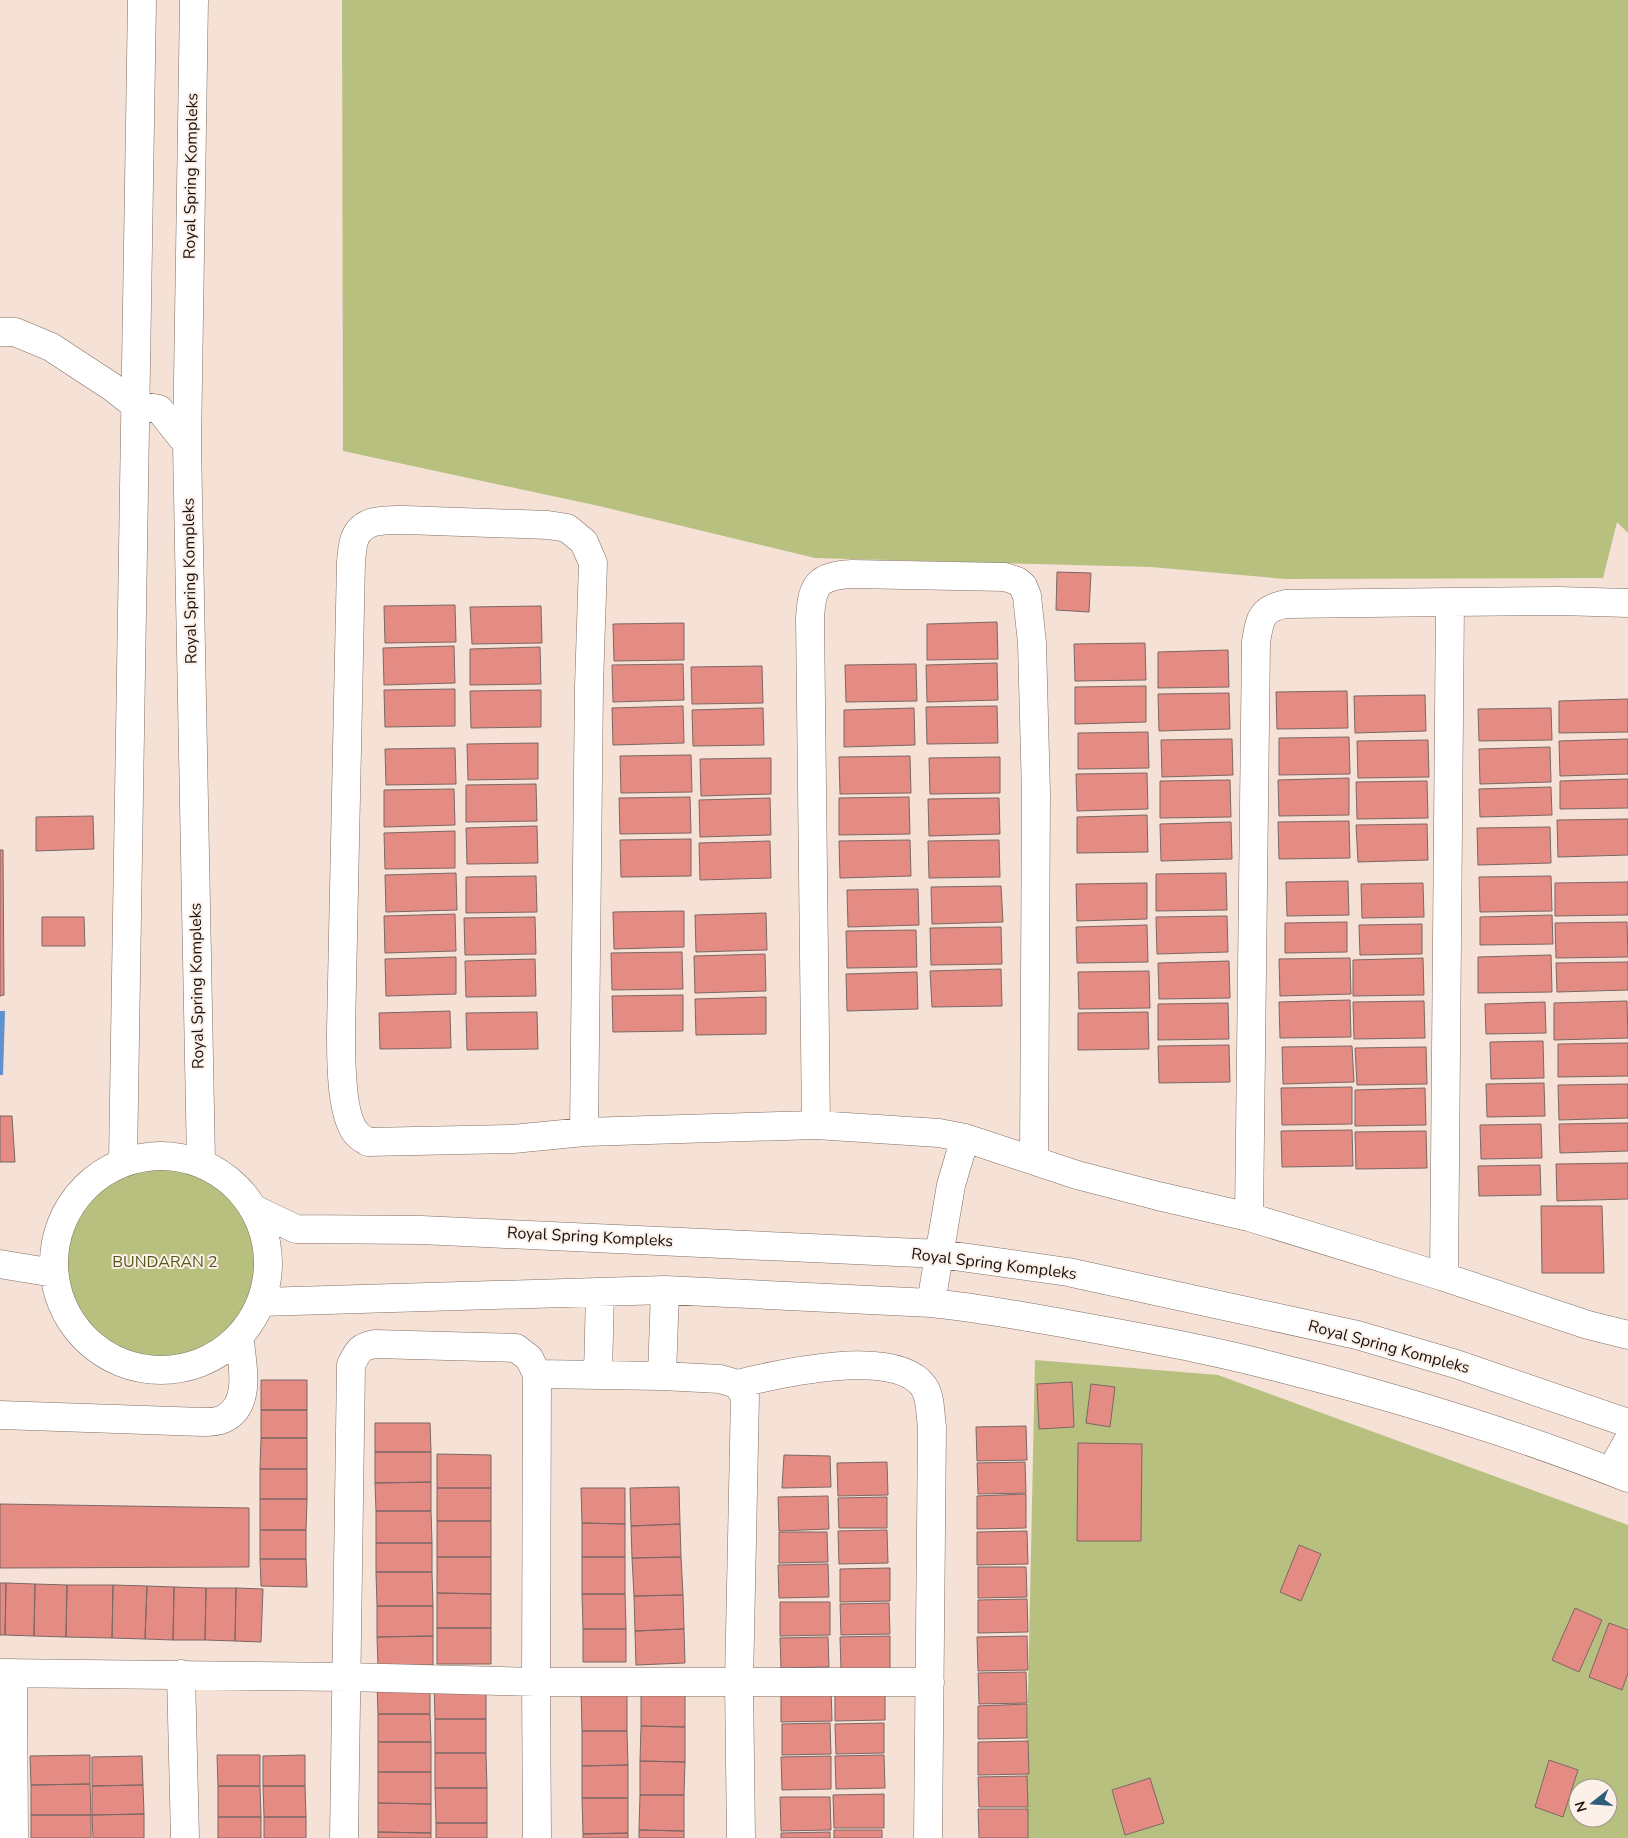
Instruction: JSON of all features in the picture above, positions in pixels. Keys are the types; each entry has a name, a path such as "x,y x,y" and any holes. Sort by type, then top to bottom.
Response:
{"street":[{"path":"123,1161 142,0"},
{"name":"Royal Spring Kompleks","path":"194,0 187,444 201,1162"},
{"path":"0,332 15,332 51,347 112,386 135,405 159,409 187,444"},
{"path":"584,1132 589,686 593,563 584,542 567,528 548,525 405,520 381,520 365,525 355,537 351,562 340,1030 344,1100 357,1135 368,1142 513,1139 584,1132 816,1125 938,1133 964,1138 1086,1177 1249,1217 1628,1335"},
{"path":"816,1125 811,599 815,588 823,580 835,575 1005,577 1017,581 1024,586 1027,596 1032,643 1036,794 1034,1160"},
{"path":"1249,1217 1256,642 1262,615 1268,609 1285,604 1560,601 1628,603"},
{"path":"1444,1277 1450,602"},
{"path":"931,1303 950,1185 964,1138"},
{"path":"161,1155 182,1157 201,1162 222,1174 240,1190 254,1210 264,1232 268,1255 267,1279 261,1302 252,1320 240,1336 224,1350 187,1368 146,1370 126,1365 102,1352 91,1344 77,1329 66,1312 58,1293 54,1273 54,1253 57,1233 65,1214 75,1197 89,1182 105,1170 123,1161 142,1156 161,1155"},
{"name":"Royal Spring Kompleks","path":"254,1210 296,1229 421,1230 940,1254 1068,1272 1357,1335 1456,1364 1628,1423"},
{"path":"0,1264 54,1273"},
{"path":"261,1302 665,1290 931,1303 1009,1313 1143,1337 1275,1366 1433,1411 1536,1444 1619,1475 1628,1441"},
{"path":"662,1376 665,1290"},
{"path":"598,1374 600,1292"},
{"path":"0,1415 203,1422 222,1420 235,1411 242,1398 244,1378 240,1336"},
{"path":"344,1838 351,1365 356,1354 363,1346 375,1344 505,1346 516,1348 529,1358 537,1374 537,1838"},
{"path":"537,1374 662,1376 720,1379 737,1384 770,1376 821,1368 868,1365 896,1368 914,1376 925,1388 932,1427 928,1838"},
{"path":"737,1384 745,1396 739,1682 741,1838"},
{"path":"14,1838 7,1673 181,1674 536,1682 930,1682"},
{"path":"181,1674 185,1838"}],"green space":[{"path":"342,0 1628,0 1628,533 1617,522 1603,578 1285,579 1151,567 815,558 599,506 343,451"},
{"name":"BUNDARAN 2","path":"149,1167 169,1167 205,1178 228,1195 240,1210 249,1227 256,1254 256,1274 249,1301 240,1318 228,1333 213,1345 196,1354 169,1361 149,1361 113,1350 97,1339 84,1326 73,1310 66,1292 62,1274 62,1254 73,1218 84,1202 97,1189 113,1178 131,1171"},
{"path":"1035,1360 1218,1375 1628,1525 1628,1838 1025,1838"}],"water":[{"path":"0,1011 5,1011 3,1075 0,1075"}],"building":[{"path":"1057,572 1091,573 1089,612 1056,610"},
{"path":"455,605 456,642 385,643 384,606"},
{"path":"541,606 542,643 472,644 470,607"},
{"path":"997,622 998,659 927,660 927,624"},
{"path":"684,623 684,660 614,661 613,624"},
{"path":"1145,643 1146,680 1075,681 1074,644"},
{"path":"454,646 455,683 384,685 383,648"},
{"path":"540,647 541,684 470,685 470,649"},
{"path":"1228,650 1229,687 1158,688 1158,652"},
{"path":"997,663 998,700 927,702 926,665"},
{"path":"683,664 684,700 613,702 612,665"},
{"path":"916,664 917,701 846,702 845,665"},
{"path":"762,666 763,703 692,704 691,667"},
{"path":"1146,686 1146,722 1075,724 1075,687"},
{"path":"455,689 455,726 385,727 384,690"},
{"path":"541,690 541,727 471,728 470,691"},
{"path":"1347,691 1348,728 1277,729 1276,692"},
{"path":"1229,693 1230,729 1159,731 1158,694"},
{"path":"1425,695 1426,731 1355,733 1354,696"},
{"path":"1628,699 1628,732 1559,733 1559,701"},
{"path":"683,706 684,743 613,745 612,708"},
{"path":"997,706 998,743 927,744 926,707"},
{"path":"763,708 764,745 693,746 692,710"},
{"path":"914,708 915,745 844,747 844,710"},
{"path":"1551,708 1552,740 1479,741 1478,709"},
{"path":"1148,732 1149,768 1078,769 1078,733"},
{"path":"1349,737 1350,774 1279,775 1279,738"},
{"path":"1232,739 1233,775 1162,777 1161,740"},
{"path":"1628,739 1628,774 1560,776 1559,741"},
{"path":"1428,740 1429,777 1358,778 1357,741"},
{"path":"538,743 538,779 468,780 467,744"},
{"path":"1550,747 1551,782 1480,784 1479,749"},
{"path":"455,748 456,784 386,785 385,749"},
{"path":"691,755 692,792 621,793 620,756"},
{"path":"910,756 911,793 840,794 839,757"},
{"path":"1000,757 1000,793 930,794 929,758"},
{"path":"771,758 771,794 701,796 700,759"},
{"path":"1147,773 1148,809 1077,811 1076,774"},
{"path":"1349,778 1349,815 1279,816 1278,780"},
{"path":"1628,779 1628,808 1560,809 1560,781"},
{"path":"1230,780 1231,817 1160,818 1160,781"},
{"path":"1427,781 1428,818 1357,819 1356,782"},
{"path":"536,784 537,821 466,822 466,785"},
{"path":"1551,787 1552,815 1480,817 1479,789"},
{"path":"454,789 455,825 384,827 384,790"},
{"path":"690,797 691,833 620,834 619,798"},
{"path":"909,797 910,834 839,835 839,798"},
{"path":"770,798 771,835 700,837 699,800"},
{"path":"999,798 1000,834 929,836 928,799"},
{"path":"1147,815 1148,852 1077,853 1077,817"},
{"path":"93,816 94,849 36,851 36,817"},
{"path":"1628,819 1628,855 1558,857 1557,820"},
{"path":"1349,821 1350,858 1279,859 1278,822"},
{"path":"1231,822 1232,859 1161,861 1160,824"},
{"path":"1427,824 1428,860 1358,862 1356,825"},
{"path":"537,826 538,863 467,864 466,828"},
{"path":"1550,827 1551,863 1478,865 1477,828"},
{"path":"455,831 455,868 385,869 384,833"},
{"path":"691,839 691,876 621,877 620,840"},
{"path":"910,840 911,876 840,878 839,841"},
{"path":"999,840 1000,877 929,878 928,841"},
{"path":"770,841 771,878 700,880 699,843"},
{"path":"0,850 3,850 4,995 0,996"},
{"path":"456,873 457,910 386,912 385,875"},
{"path":"1226,873 1227,910 1156,911 1156,874"},
{"path":"536,876 537,912 466,913 466,877"},
{"path":"1551,876 1552,911 1480,912 1479,877"},
{"path":"1348,881 1349,915 1287,916 1286,882"},
{"path":"1628,882 1628,915 1555,916 1555,883"},
{"path":"1147,883 1147,919 1077,921 1076,884"},
{"path":"1423,883 1424,917 1362,918 1361,884"},
{"path":"1001,886 1003,922 932,924 931,887"},
{"path":"918,889 919,925 848,927 847,890"},
{"path":"684,911 684,947 614,949 613,912"},
{"path":"766,913 767,950 696,952 695,915"},
{"path":"455,914 456,951 385,953 384,916"},
{"path":"1552,915 1553,944 1480,945 1480,917"},
{"path":"1227,916 1228,952 1157,954 1156,917"},
{"path":"42,917 84,917 85,946 42,946"},
{"path":"535,917 536,954 465,955 464,918"},
{"path":"1347,922 1347,952 1285,953 1285,923"},
{"path":"1627,922 1628,957 1556,958 1555,923"},
{"path":"1422,924 1422,954 1360,955 1359,925"},
{"path":"1147,925 1148,962 1077,963 1076,927"},
{"path":"1001,927 1002,964 931,965 930,928"},
{"path":"916,930 917,967 847,968 846,931"},
{"path":"682,952 683,989 612,990 611,953"},
{"path":"765,954 766,991 695,993 694,956"},
{"path":"1551,955 1552,992 1478,993 1478,957"},
{"path":"456,957 456,994 386,996 385,959"},
{"path":"1350,958 1351,994 1280,996 1279,959"},
{"path":"1423,958 1424,995 1353,996 1353,960"},
{"path":"535,959 536,996 466,997 465,961"},
{"path":"1229,961 1230,998 1159,999 1158,963"},
{"path":"1628,962 1628,990 1557,992 1556,963"},
{"path":"1001,969 1002,1006 932,1007 930,971"},
{"path":"1149,971 1150,1008 1079,1009 1078,972"},
{"path":"917,972 918,1009 847,1011 846,974"},
{"path":"683,995 683,1031 613,1032 612,996"},
{"path":"766,997 766,1034 696,1035 695,999"},
{"path":"1350,1000 1351,1037 1280,1038 1279,1002"},
{"path":"1424,1001 1425,1038 1354,1039 1353,1002"},
{"path":"1627,1001 1628,1038 1554,1040 1554,1003"},
{"path":"1545,1002 1546,1033 1486,1034 1485,1004"},
{"path":"1228,1003 1229,1039 1158,1040 1158,1004"},
{"path":"450,1011 451,1048 380,1049 379,1013"},
{"path":"537,1012 538,1049 467,1050 466,1013"},
{"path":"1148,1012 1149,1049 1078,1050 1078,1013"},
{"path":"1543,1041 1544,1078 1491,1079 1490,1042"},
{"path":"1628,1043 1628,1076 1558,1077 1558,1044"},
{"path":"1229,1045 1230,1082 1159,1083 1158,1046"},
{"path":"1352,1046 1354,1082 1283,1084 1282,1047"},
{"path":"1426,1047 1427,1084 1357,1085 1355,1048"},
{"path":"1544,1083 1545,1116 1487,1117 1486,1084"},
{"path":"1628,1084 1628,1118 1559,1120 1558,1085"},
{"path":"1352,1087 1352,1124 1282,1125 1281,1088"},
{"path":"1425,1088 1426,1125 1355,1126 1355,1090"},
{"path":"0,1116 12,1116 15,1162 0,1162"},
{"path":"1628,1123 1628,1151 1560,1153 1559,1124"},
{"path":"1541,1124 1542,1158 1481,1159 1480,1125"},
{"path":"1352,1130 1353,1166 1282,1167 1281,1131"},
{"path":"1426,1131 1427,1168 1356,1169 1355,1132"},
{"path":"1628,1163 1628,1199 1557,1201 1556,1164"},
{"path":"1540,1165 1541,1195 1479,1196 1478,1166"},
{"path":"1541,1206 1602,1206 1604,1273 1542,1273"},
{"path":"261,1380 307,1380 307,1410 261,1410"},
{"path":"1072,1382 1074,1427 1039,1429 1037,1384"},
{"path":"1091,1384 1115,1387 1110,1427 1086,1423"},
{"path":"261,1410 307,1410 307,1438 261,1438"},
{"path":"375,1423 430,1423 431,1452 375,1452"},
{"path":"1026,1426 1027,1460 977,1461 976,1427"},
{"path":"261,1438 307,1438 307,1469 260,1469"},
{"path":"1078,1443 1142,1444 1141,1541 1077,1541"},
{"path":"375,1452 431,1452 431,1482 375,1483"},
{"path":"437,1454 491,1455 491,1488 437,1488"},
{"path":"784,1455 830,1456 831,1487 782,1488"},
{"path":"887,1462 888,1495 838,1496 837,1463"},
{"path":"1025,1462 1026,1493 978,1494 977,1463"},
{"path":"260,1469 307,1469 307,1499 260,1499"},
{"path":"431,1482 431,1511 376,1511 375,1483"},
{"path":"679,1487 680,1524 631,1526 630,1488"},
{"path":"437,1488 491,1488 491,1521 437,1521"},
{"path":"581,1488 625,1488 625,1524 582,1523"},
{"path":"1026,1494 1026,1528 977,1529 977,1496"},
{"path":"828,1496 829,1529 779,1531 778,1497"},
{"path":"887,1497 887,1528 839,1528 838,1498"},
{"path":"260,1499 307,1499 306,1530 260,1530"},
{"path":"0,1504 249,1508 249,1567 0,1568"},
{"path":"376,1511 431,1511 432,1543 376,1543"},
{"path":"437,1521 491,1521 491,1557 437,1557"},
{"path":"582,1523 625,1524 625,1557 582,1557"},
{"path":"680,1524 681,1557 632,1558 631,1526"},
{"path":"260,1530 306,1530 306,1559 260,1559"},
{"path":"887,1530 888,1563 839,1564 838,1531"},
{"path":"1027,1531 1028,1564 977,1565 977,1532"},
{"path":"779,1532 827,1532 828,1562 779,1563"},
{"path":"376,1543 432,1543 432,1572 376,1572"},
{"path":"1299,1545 1321,1554 1301,1601 1280,1592"},
{"path":"437,1557 491,1557 491,1594 437,1593"},
{"path":"582,1557 625,1557 625,1594 582,1594"},
{"path":"681,1557 683,1595 634,1596 632,1558"},
{"path":"260,1559 306,1559 307,1587 261,1586"},
{"path":"828,1564 829,1597 779,1598 778,1565"},
{"path":"978,1567 1026,1567 1027,1597 978,1598"},
{"path":"890,1568 890,1601 840,1602 840,1569"},
{"path":"376,1572 432,1572 433,1606 377,1606"},
{"path":"0,1583 6,1583 5,1635 0,1635"},
{"path":"6,1583 35,1584 34,1636 5,1635"},
{"path":"35,1584 67,1585 66,1637 34,1636"},
{"path":"67,1585 113,1585 112,1638 66,1637"},
{"path":"113,1585 147,1586 145,1639 112,1638"},
{"path":"147,1586 174,1587 173,1640 145,1639"},
{"path":"174,1587 206,1588 205,1640 173,1640"},
{"path":"206,1588 236,1588 235,1641 205,1640"},
{"path":"236,1588 263,1589 261,1642 235,1641"},
{"path":"437,1593 491,1594 491,1628 437,1628"},
{"path":"582,1594 625,1594 626,1629 583,1629"},
{"path":"683,1595 684,1629 635,1631 634,1596"},
{"path":"1027,1599 1028,1632 978,1633 978,1600"},
{"path":"780,1602 830,1602 830,1635 780,1636"},
{"path":"889,1603 890,1634 841,1635 840,1604"},
{"path":"377,1606 433,1606 433,1636 377,1637"},
{"path":"1575,1608 1602,1620 1579,1672 1552,1660"},
{"path":"1609,1623 1628,1630 1628,1673 1622,1690 1589,1677"},
{"path":"437,1628 491,1628 491,1664 437,1664"},
{"path":"583,1629 626,1629 626,1662 583,1662"},
{"path":"684,1629 685,1663 636,1665 635,1631"},
{"path":"433,1636 433,1665 378,1665 377,1637"},
{"path":"890,1636 890,1669 841,1670 840,1637"},
{"path":"1027,1636 1028,1670 978,1671 977,1637"},
{"path":"828,1637 829,1667 781,1668 780,1638"},
{"path":"1026,1672 1027,1703 979,1704 978,1673"},
{"path":"434,1682 486,1682 486,1719 435,1719"},
{"path":"377,1683 430,1683 430,1714 378,1714"},
{"path":"885,1687 885,1720 835,1721 835,1688"},
{"path":"831,1688 832,1721 781,1722 781,1689"},
{"path":"641,1689 685,1689 685,1727 641,1726"},
{"path":"581,1691 627,1691 627,1731 582,1731"},
{"path":"1027,1704 1027,1738 978,1739 978,1706"},
{"path":"378,1714 430,1714 431,1742 378,1742"},
{"path":"435,1719 486,1719 486,1753 435,1753"},
{"path":"830,1723 831,1754 782,1755 782,1724"},
{"path":"884,1723 884,1753 836,1754 835,1724"},
{"path":"641,1726 685,1727 685,1762 640,1761"},
{"path":"582,1731 627,1731 628,1765 582,1766"},
{"path":"1028,1741 1029,1774 978,1775 978,1742"},
{"path":"378,1742 431,1742 431,1772 378,1772"},
{"path":"435,1753 486,1753 487,1788 435,1788"},
{"path":"90,1755 90,1784 31,1785 30,1756"},
{"path":"217,1755 260,1755 260,1786 218,1786"},
{"path":"305,1755 305,1786 263,1786 263,1756"},
{"path":"884,1755 885,1788 836,1789 835,1756"},
{"path":"142,1756 143,1785 92,1786 92,1757"},
{"path":"831,1756 831,1789 782,1790 781,1757"},
{"path":"1549,1760 1578,1770 1575,1778 1568,1778 1568,1801 1563,1817 1535,1807"},
{"path":"640,1761 685,1762 684,1795 640,1795"},
{"path":"628,1765 628,1798 582,1798 582,1766"},
{"path":"378,1772 431,1772 431,1804 378,1803"},
{"path":"1027,1776 1028,1807 979,1807 978,1777"},
{"path":"1150,1778 1164,1823 1125,1835 1112,1790"},
{"path":"90,1784 91,1815 31,1815 31,1785"},
{"path":"143,1785 144,1814 92,1815 92,1786"},
{"path":"218,1786 260,1786 261,1817 218,1817"},
{"path":"263,1786 305,1786 306,1817 264,1817"},
{"path":"435,1788 487,1788 487,1823 436,1823"},
{"path":"884,1794 884,1828 834,1828 833,1795"},
{"path":"640,1795 684,1795 684,1831 639,1830"},
{"path":"780,1797 830,1797 831,1830 781,1831"},
{"path":"582,1798 628,1798 628,1833 583,1834"},
{"path":"378,1803 431,1804 431,1833 378,1832"},
{"path":"978,1809 1028,1809 1028,1838 979,1838"},
{"path":"144,1814 144,1838 93,1838 92,1815"},
{"path":"31,1815 91,1815 91,1838 31,1838"},
{"path":"218,1817 261,1817 261,1838 218,1838"},
{"path":"264,1817 306,1817 306,1838 264,1838"},
{"path":"436,1823 487,1823 487,1838 436,1838"},
{"path":"639,1830 684,1831 684,1838 639,1838"},
{"path":"834,1830 882,1830 882,1838 834,1838"},
{"path":"378,1832 431,1833 431,1838 378,1838"},
{"path":"830,1832 830,1838 781,1838 781,1833"},
{"path":"628,1833 628,1838 583,1838 583,1834"}]}
